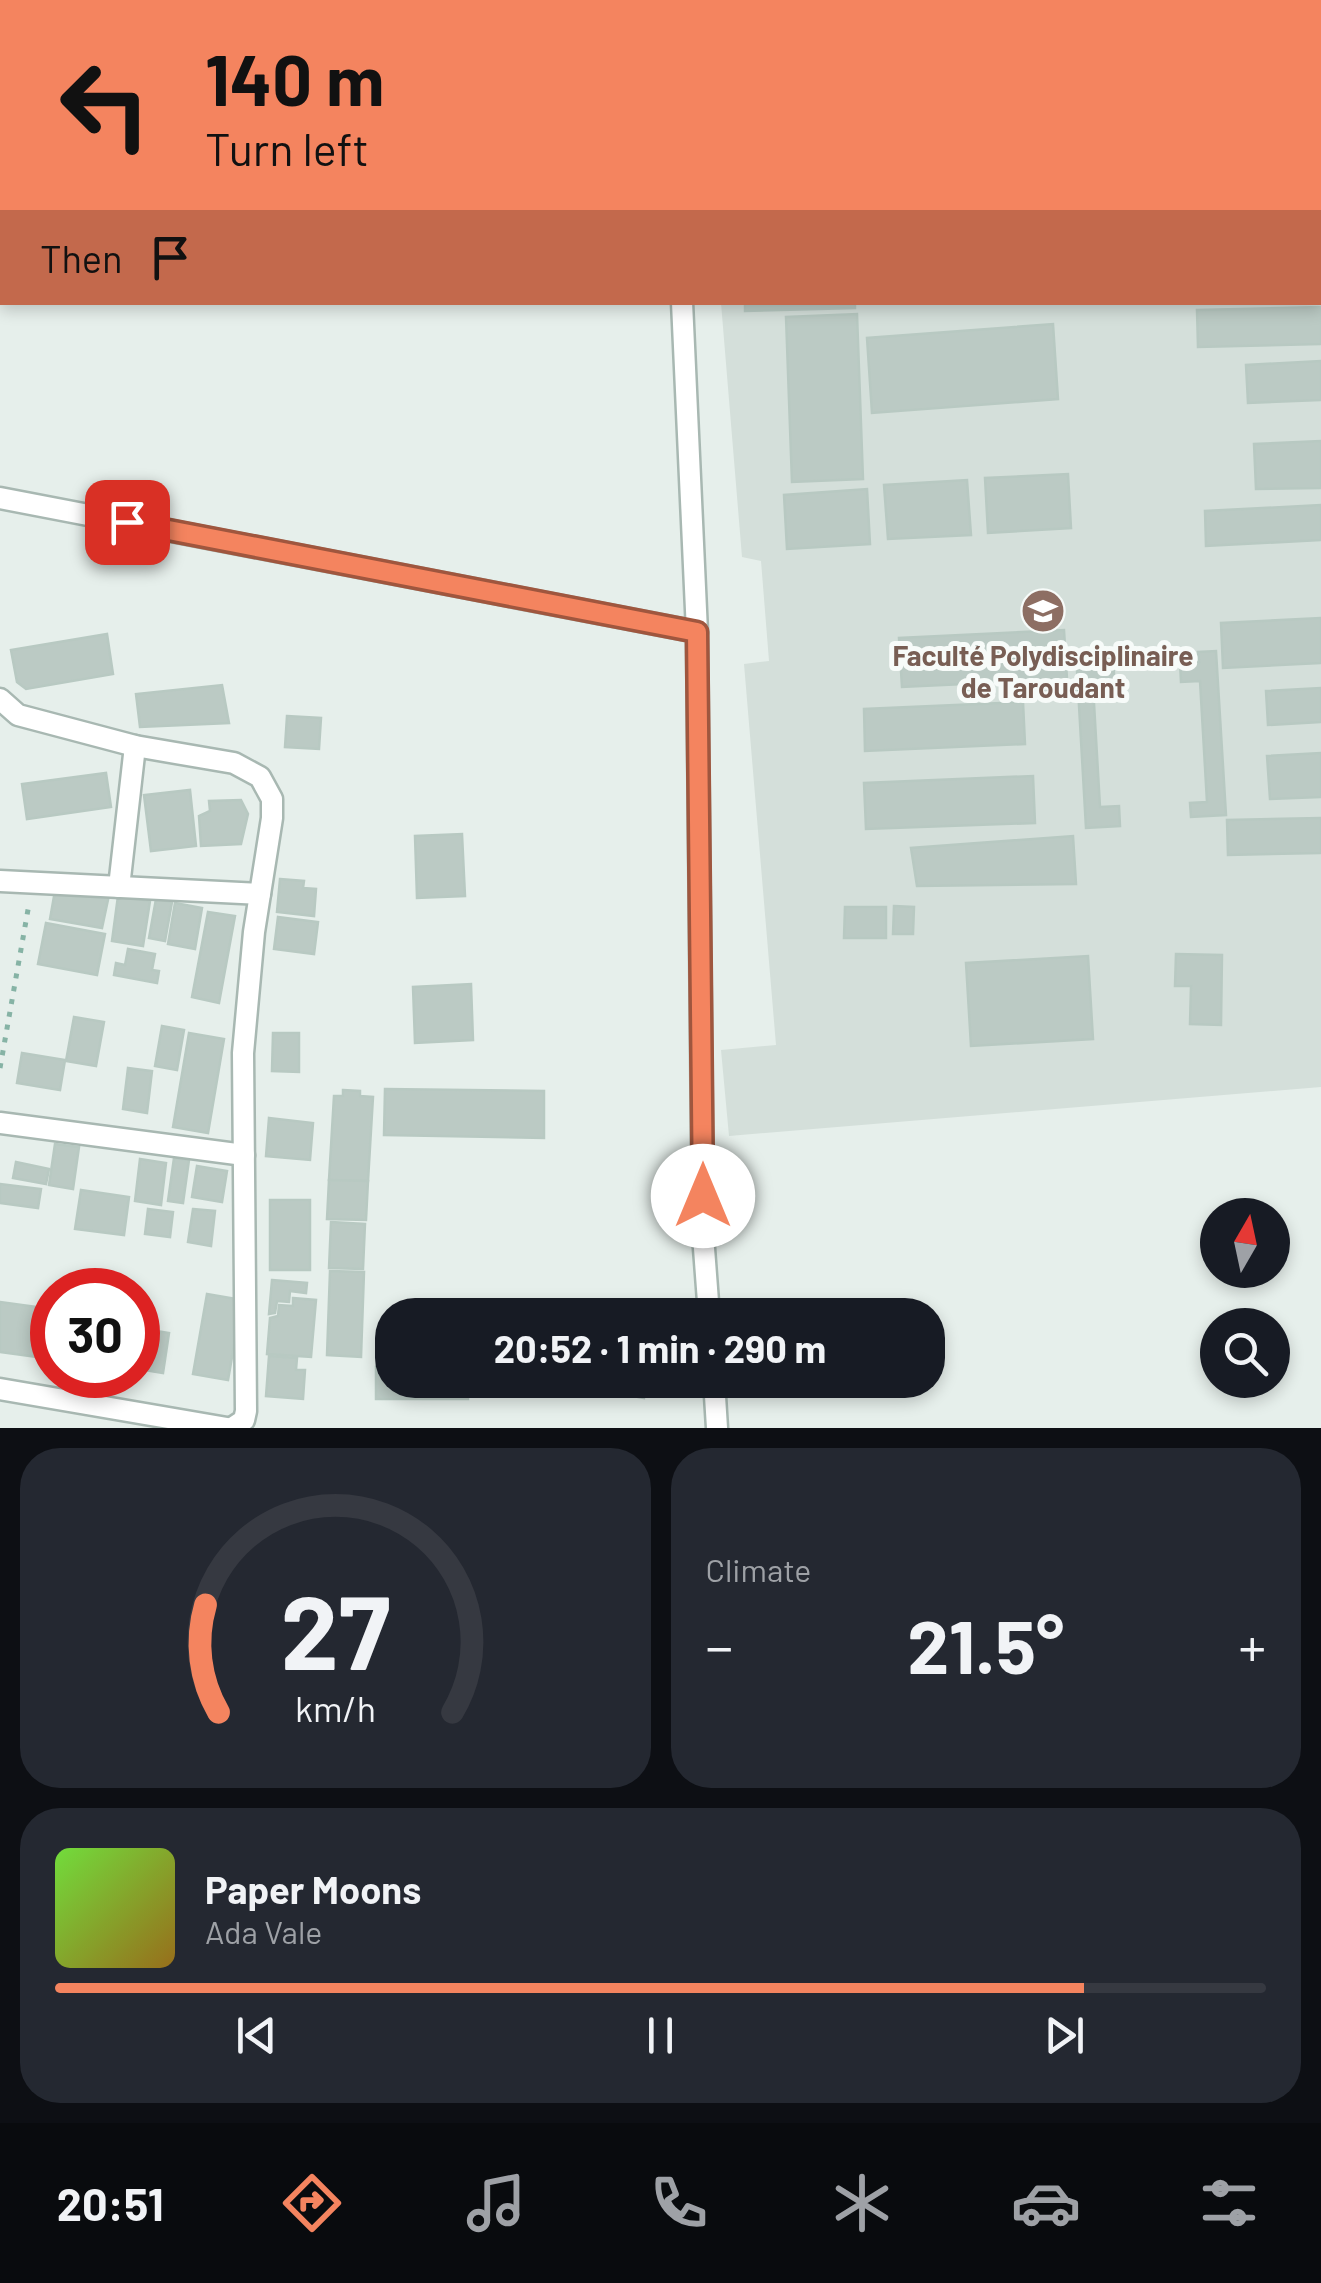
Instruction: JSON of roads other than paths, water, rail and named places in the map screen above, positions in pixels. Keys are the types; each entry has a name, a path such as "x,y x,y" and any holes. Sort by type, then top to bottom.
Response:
{"street":[{"path":"682,305 697,632 703,1235 708,1298"},
{"path":"0,498 697,632"},
{"path":"0,699 18,715 135,746 234,762 260,777 272,799 243,1053 244,1420 230,1428 0,1389"},
{"path":"119,887 135,746"},
{"path":"0,880 260,894"},
{"path":"0,1123 244,1156"},
{"path":"716,1398 718,1428"}],"place":[{"name":"Faculté Polydisciplinaire de Taroudant","path":"1043,611"}]}
